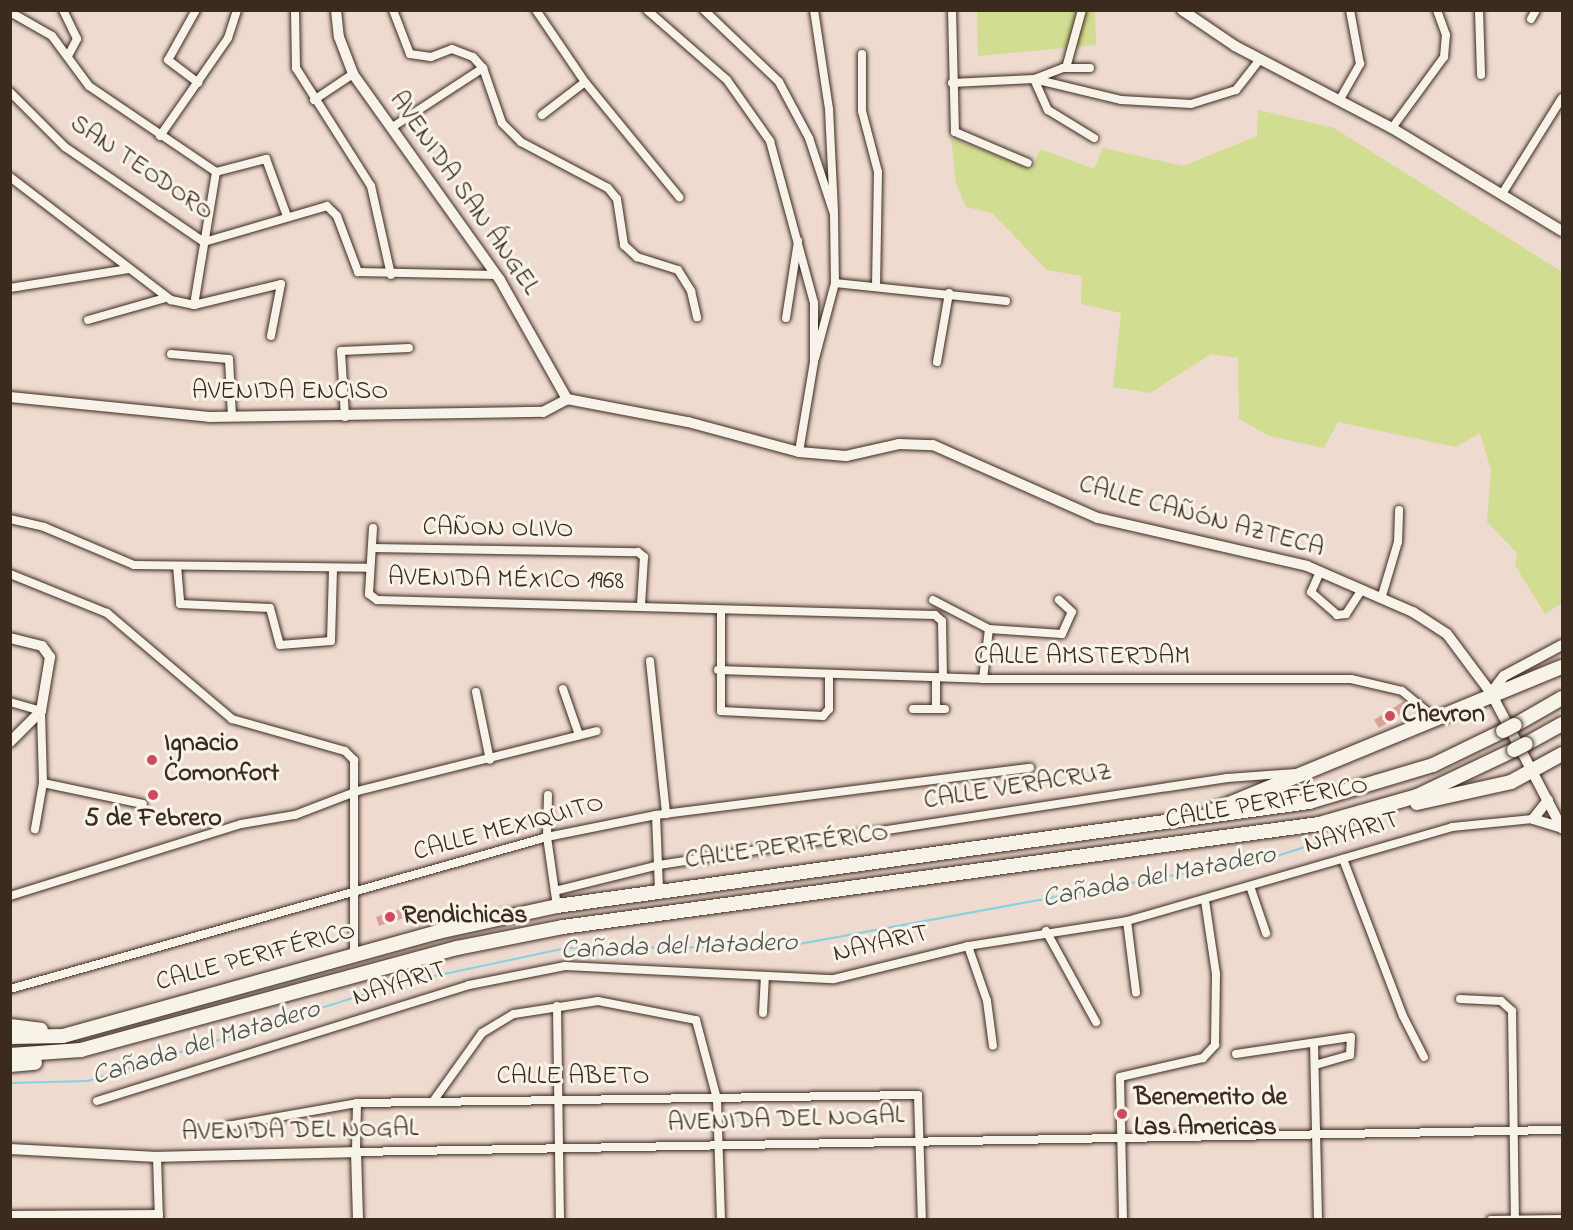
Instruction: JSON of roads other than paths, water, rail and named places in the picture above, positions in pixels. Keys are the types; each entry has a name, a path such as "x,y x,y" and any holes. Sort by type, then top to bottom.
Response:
{"highway":[{"path":"1180,821 1313,772 1491,693 1563,668"},
{"name":"CALLE PERIFÉRICO","path":"10,1037 63,1036 354,956 557,906 659,890 1180,821 1336,795 1433,765 1509,728 1563,698"},
{"name":"CALLE PERIFÉRICO","path":"10,1055 81,1050 457,948 563,927 1260,835 1379,809 1520,747 1563,724"},
{"path":"1379,809 1483,789 1534,772 1563,754"},
{"path":"10,1026 49,1031 126,1018"},
{"path":"10,1065 58,1059 81,1050"}],"main road":[{"name":"AVENIDA SAN ÁNGEL","path":"336,10 339,37 353,74 496,275 567,399"},
{"path":"1182,10 1260,59 1392,128 1563,231"},
{"name":"AVENIDA ENCISO","path":"10,397 141,413 232,417 345,417 543,412 567,399"},
{"name":"CALLE CAÑÓN AZTECA","path":"567,399 688,422 799,452 846,456 898,444 933,445 1098,518 1320,572 1381,599 1447,634 1491,693"},
{"path":"10,638 42,646 50,657 41,711 10,742"},
{"path":"1563,645 1509,672 1491,693 1563,828"},
{"path":"1548,800 1533,819 1563,828"},
{"name":"AVENIDA DEL NOGAL","path":"10,1149 157,1157 356,1152"},
{"path":"356,1152 358,1220"}],"street":[{"path":"63,10 77,39 69,56"},
{"path":"196,10 168,60 198,83"},
{"path":"160,136 228,38 237,10"},
{"path":"295,10 294,57 314,100 371,186 391,274 496,275"},
{"path":"393,10 410,54 431,57 462,50 483,68 502,123 521,142 608,188 617,199 624,245 637,257 678,270 691,291 697,317"},
{"path":"536,10 585,82 679,197"},
{"path":"647,10 747,103 770,141 812,285 814,362 799,452"},
{"path":"814,10 830,109 837,189 834,214 835,283 826,331 814,362"},
{"path":"952,10 952,122 960,138 1028,163"},
{"path":"1066,68 1082,10"},
{"path":"1340,100 1360,64 1350,10"},
{"path":"1392,128 1444,57 1446,35 1437,10"},
{"path":"1479,10 1481,75"},
{"path":"1531,19 1536,10"},
{"path":"705,11 779,82 809,138 834,214"},
{"path":"10,12 52,36 89,86 216,172 266,159 287,216"},
{"path":"862,54 862,111 878,172 876,287"},
{"path":"1034,79 1121,100 1191,104 1236,90 1260,59"},
{"path":"391,128 483,68"},
{"path":"952,83 1034,79 1066,68 1090,68"},
{"path":"314,100 353,74"},
{"path":"1034,79 1048,110 1094,138"},
{"path":"542,115 585,82"},
{"name":"SAN TEODORO","path":"10,92 65,147 204,242 287,216 333,209 351,262 364,273 391,274"},
{"path":"1502,194 1562,98"},
{"path":"195,305 216,172"},
{"path":"10,177 165,298 195,305 281,284 271,336"},
{"path":"786,318 798,240"},
{"path":"10,288 128,269"},
{"path":"835,283 949,293 1006,302"},
{"path":"937,362 949,293"},
{"path":"88,320 165,298"},
{"path":"345,417 341,351 409,348"},
{"path":"171,354 229,359 232,417"},
{"path":"1381,599 1398,542 1399,510"},
{"name":"AVENIDA MÉXICO 1968","path":"10,519 44,527 129,564 369,568 369,594 377,600 641,605 721,610 935,615 942,621 940,709 913,709"},
{"path":"369,568 373,528"},
{"name":"CAÑON OLIVO","path":"372,548 642,554 641,605"},
{"path":"177,566 180,604 270,608 280,645 331,641 333,568"},
{"path":"1320,572 1311,592 1337,615 1346,614 1361,591"},
{"path":"10,574 106,613 232,719 345,751 354,760 358,791 353,893 354,956"},
{"path":"933,600 989,629 1064,633 1072,612 1059,600"},
{"path":"721,610 718,670 720,711 826,713 829,675"},
{"path":"983,679 989,629"},
{"path":"650,661 666,814"},
{"name":"CALLE AMSTERDAM","path":"718,670 983,679 1352,679 1402,691 1435,718"},
{"path":"563,689 579,735"},
{"path":"476,692 490,760"},
{"path":"10,702 41,711 43,783 35,829"},
{"path":"10,896 241,824 295,815 358,791 490,760 597,731"},
{"name":"CALLE MEXIQUITO","path":"10,989 547,837 656,815 1030,768"},
{"name":"CALLE VERACRUZ","path":"555,891 659,865 1227,778 1313,772"},
{"path":"43,783 143,804"},
{"path":"548,795 547,837 557,906"},
{"path":"656,815 659,890"},
{"name":"NAYARIT","path":"97,1101 469,985 565,966 765,978 834,979 968,946 1046,931 1127,921 1452,827 1533,819"},
{"path":"1343,859 1407,1026 1424,1057"},
{"path":"1250,886 1266,933"},
{"path":"1123,1220 1120,1077 1210,1053 1218,1010 1205,900"},
{"path":"1127,921 1136,992"},
{"path":"1046,931 1096,1022"},
{"path":"968,946 987,1001 993,1046"},
{"path":"762,1013 765,978"},
{"path":"1460,999 1508,1003 1512,1011 1515,1219"},
{"path":"434,1100 482,1033 514,1014 598,1001 699,1022 717,1099 721,1220"},
{"path":"557,1006 560,1220"},
{"path":"1236,1054 1351,1037 1353,1048 1344,1059 1315,1065"},
{"path":"1314,1043 1318,1220"},
{"name":"CALLE ABETO","path":"227,1126 357,1103 434,1100 921,1097 921,1140"},
{"path":"356,1152 357,1103"},
{"name":"AVENIDA DEL NOGAL","path":"356,1152 1513,1129 1563,1130"},
{"path":"921,1140 922,1220"},
{"path":"10,1215 159,1217 157,1157"},
{"path":"1491,1220 1563,1219"}],"waterway":[{"name":"Cañada del Matadero","path":"10,1083 88,1081 397,984 567,948 783,947 1274,857 1354,831"}],"place":[{"name":"Chevron","path":"1390,716"},
{"name":"Ignacio Comonfort","path":"152,760"},
{"name":"5 de Febrero","path":"153,795"},
{"name":"Rendichicas","path":"390,917"},
{"name":"Benemerito de Las Americas","path":"1122,1114"}]}
